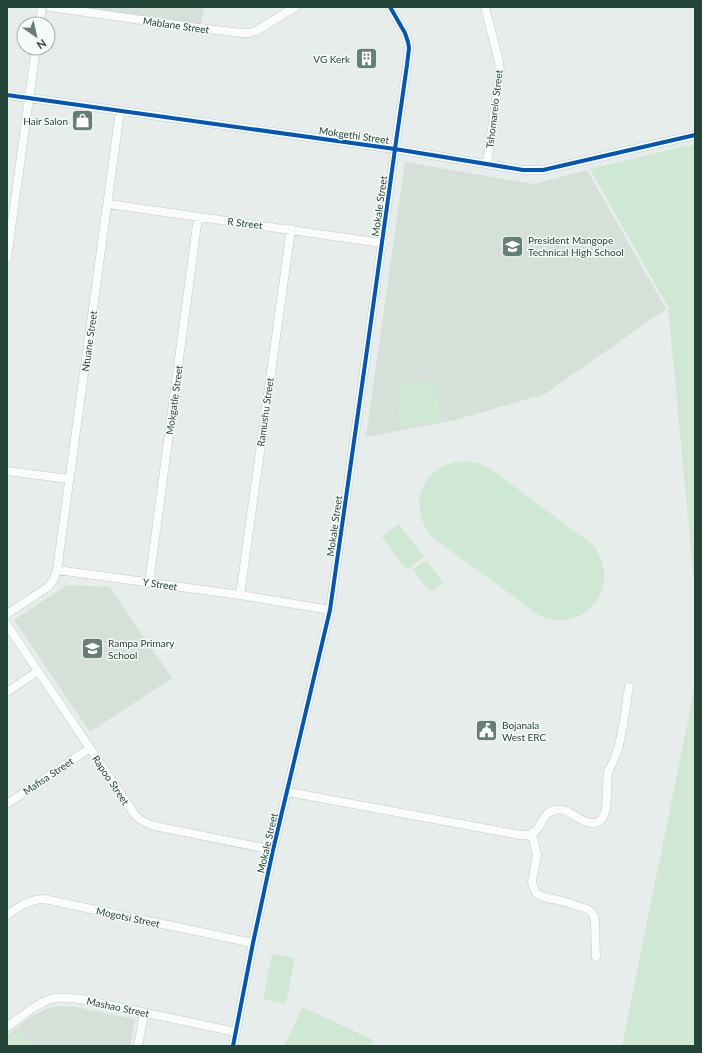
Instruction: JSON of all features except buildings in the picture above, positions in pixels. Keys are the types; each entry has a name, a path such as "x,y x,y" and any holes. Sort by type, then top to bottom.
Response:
{"street":[{"name":"Mablane Street","path":"50,7 242,33 256,31 285,10 295,7"},
{"name":"Mokale Street","path":"233,1046 273,850 330,610 409,48 406,33 390,7"},
{"name":"Tshomarelo Street","path":"485,7 500,71 487,164"},
{"path":"7,258 35,56"},
{"name":"Mokgethi Street","path":"7,95 395,149 523,170 543,170 695,135"},
{"name":"Ntuane Street","path":"57,570 120,111"},
{"path":"7,190 16,192"},
{"name":"R Street","path":"108,204 382,243"},
{"name":"Mokgatle Street","path":"149,582 198,217"},
{"name":"Ramushu Street","path":"240,595 291,229"},
{"path":"7,471 69,479"},
{"path":"7,614 48,587 54,579 57,570"},
{"name":"Y Street","path":"57,570 240,595 330,610"},
{"name":"Rapoo Street","path":"7,625 135,815 140,820 154,826 273,850"},
{"path":"7,692 38,671"},
{"path":"288,792 520,835 532,834 536,831 545,817 554,810 568,812 585,822 598,822 604,816 606,809 608,773 620,742 629,687"},
{"name":"Mafisa Street","path":"7,804 90,748"},
{"path":"532,834 537,855 532,880 534,890 543,897 562,901 591,911 596,922 596,957"},
{"name":"Mogotsi Street","path":"7,915 34,900 44,899 253,943"},
{"name":"Mashao Street","path":"7,1027 30,1010 44,1002 55,998 80,998 236,1032"},
{"path":"138,1046 144,1013"}],"shaded area":[{"path":"80,7 204,7 201,24"},
{"name":"President Mangope Technical High School","path":"405,162 534,184 587,170 666,309 545,394 455,420 366,437"},
{"name":"Rampa Primary School","path":"67,585 110,587 172,678 90,732 14,620"},
{"path":"63,1006 76,1007 135,1019 130,1046 7,1046 7,1035 32,1016 48,1008"}],"green space":[{"path":"695,144 695,591 668,307 590,169"},
{"path":"434,380 441,421 401,428 394,387"},
{"path":"463,461 478,463 491,469 592,544 601,559 604,575 602,589 596,602 586,612 573,618 557,620 540,616 432,537 424,525 420,512 422,488 428,478 437,470 449,464"},
{"path":"399,524 424,557 407,570 382,537"},
{"path":"426,560 443,583 430,592 413,570"},
{"path":"695,685 695,1046 622,1046"},
{"path":"272,954 295,958 286,1004 263,999"},
{"path":"303,1007 373,1040 370,1046 284,1046"},
{"path":"19,1030 36,1046 7,1046 7,1042"}],"cycle path":[{"path":"233,1046 273,850 330,610 409,48 405,33 390,7"},
{"path":"7,95 395,149 523,170 543,170 695,135"}],"place":[{"name":"VG Kerk","path":"366,59"},
{"name":"Hair Salon","path":"83,121"},
{"name":"President Mangope Technical High School","path":"512,246"},
{"name":"Rampa Primary School","path":"93,649"},
{"name":"Bojanala West ERC","path":"487,731"}]}
